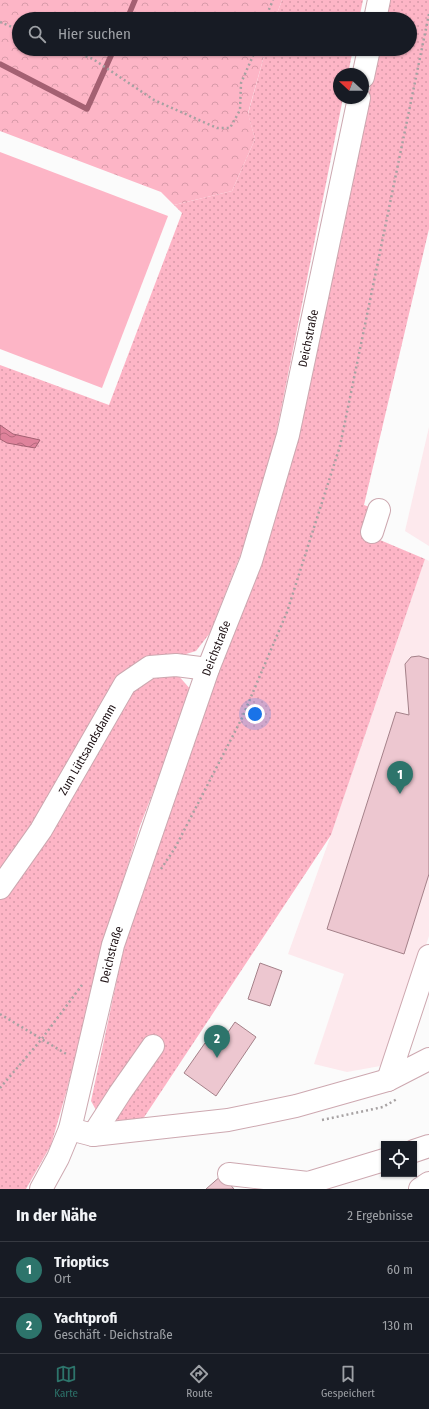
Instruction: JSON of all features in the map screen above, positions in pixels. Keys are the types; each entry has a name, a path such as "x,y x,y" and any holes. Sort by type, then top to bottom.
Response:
{"street":[{"path":"376,12 379,0"},
{"path":"365,68 367,56"},
{"name":"Deichstraße","path":"41,1189 58,1158 70,1129 113,945 208,669 251,561 288,435 358,104"},
{"path":"372,532 379,510"},
{"name":"Zum Lüttsandsdamm","path":"0,888 41,830 125,684 150,667 176,665 208,669"},
{"path":"388,1080 429,956"},
{"path":"93,1135 153,1046"},
{"path":"70,1129 93,1135 228,1120 296,1106 388,1080 429,1059"},
{"path":"417,1150 429,1146"},
{"path":"229,1174 308,1183 381,1161"},
{"path":"420,1189 429,1183"}],"path":[{"path":"268,12 273,0"},
{"path":"0,22 12,27"},
{"path":"86,56 115,73 154,100 217,128 230,128 240,110 241,83 253,56"},
{"path":"0,1014 41,1040 85,1065"}],"shaded area":[{"path":"429,427 429,546 405,531"},
{"path":"425,559 429,561 429,936 386,1065 347,1072 314,1064 344,974 288,954 331,835"}],"green space":[{"path":"0,0 282,0 278,12 12,12 12,56 264,56 248,113 255,139 232,191 174,205 161,192 0,131"},
{"path":"282,0 363,0 360,12 278,12"},
{"path":"387,0 429,0 429,229 364,505 375,509 380,540 425,559 331,835 139,1125 119,1122 97,1112 91,1101 129,923 149,856 221,667 327,299 367,104 369,104 369,93 377,56 417,56 417,12 385,12"},
{"path":"264,56 352,56 349,68 333,68 333,104 342,104 275,440 242,551 210,633 196,651 173,658 152,662 0,884 0,365 109,405 182,213 174,205 232,191 255,139 248,114"},
{"path":"0,152 168,216 102,388 0,349"},
{"path":"154,672 177,674 192,691 140,826 108,930 51,1145 26,1189 0,1189 0,896 125,691"}],"water":[{"path":"0,425 13,434 40,440 35,448 7,443 0,439"}],"building":[{"path":"419,656 429,659 429,874 404,954 327,929 396,712 409,715 405,664 411,657"},
{"path":"260,963 282,971 270,1006 248,999"},
{"path":"235,1022 256,1037 216,1096 184,1073 205,1043 215,1051"},
{"path":"222,1175 234,1189 206,1189"}],"waterway":[{"path":"130,12 135,0"},
{"path":"0,64 87,109 111,56"}],"place":[{"name":"Trioptics","path":"400,794"},
{"name":"Yachtprofi","path":"217,1058"}]}
